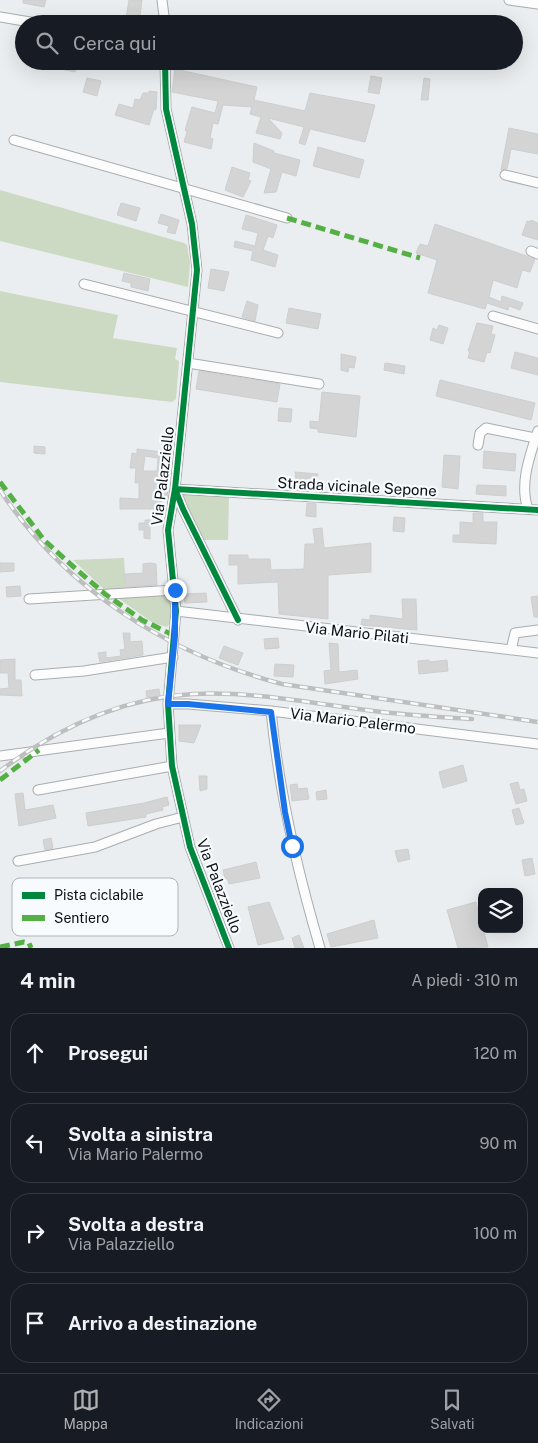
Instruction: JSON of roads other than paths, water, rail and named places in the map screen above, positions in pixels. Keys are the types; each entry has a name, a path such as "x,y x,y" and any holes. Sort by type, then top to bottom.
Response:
{"street":[{"path":"162,0 163,15"},
{"path":"509,0 538,4"},
{"path":"0,17 15,20"},
{"name":"Via Palazziello","path":"165,70 166,109 184,188 196,253 193,310 176,489 168,530 176,611 174,657 168,704 169,733 172,766 190,847 228,948"},
{"path":"14,140 286,218"},
{"path":"505,175 538,183"},
{"path":"84,284 278,333"},
{"path":"493,316 538,329"},
{"path":"188,363 319,384"},
{"path":"478,445 480,433 486,428 537,435 526,467 525,502 528,509"},
{"path":"176,489 183,509 238,620"},
{"name":"Strada vicinale Sepone","path":"176,489 538,510"},
{"path":"29,600 175,590"},
{"name":"Via Mario Pilati","path":"176,611 238,620 538,653"},
{"path":"511,650 515,633 538,630"},
{"path":"36,675 84,671 174,657"},
{"name":"Via Mario Palermo","path":"168,704 188,704 271,712 538,744"},
{"path":"271,712 285,812 301,884 320,948"},
{"path":"0,756 169,733"},
{"path":"38,790 172,766"},
{"path":"18,861 95,847 156,824 182,817"}],"railway":[{"path":"0,490 26,526 56,558 88,587 123,613 160,636 199,655 240,671 282,684 538,722"},
{"path":"0,771 44,741 91,718 140,702 193,694 237,694 393,713 472,719"}]}
